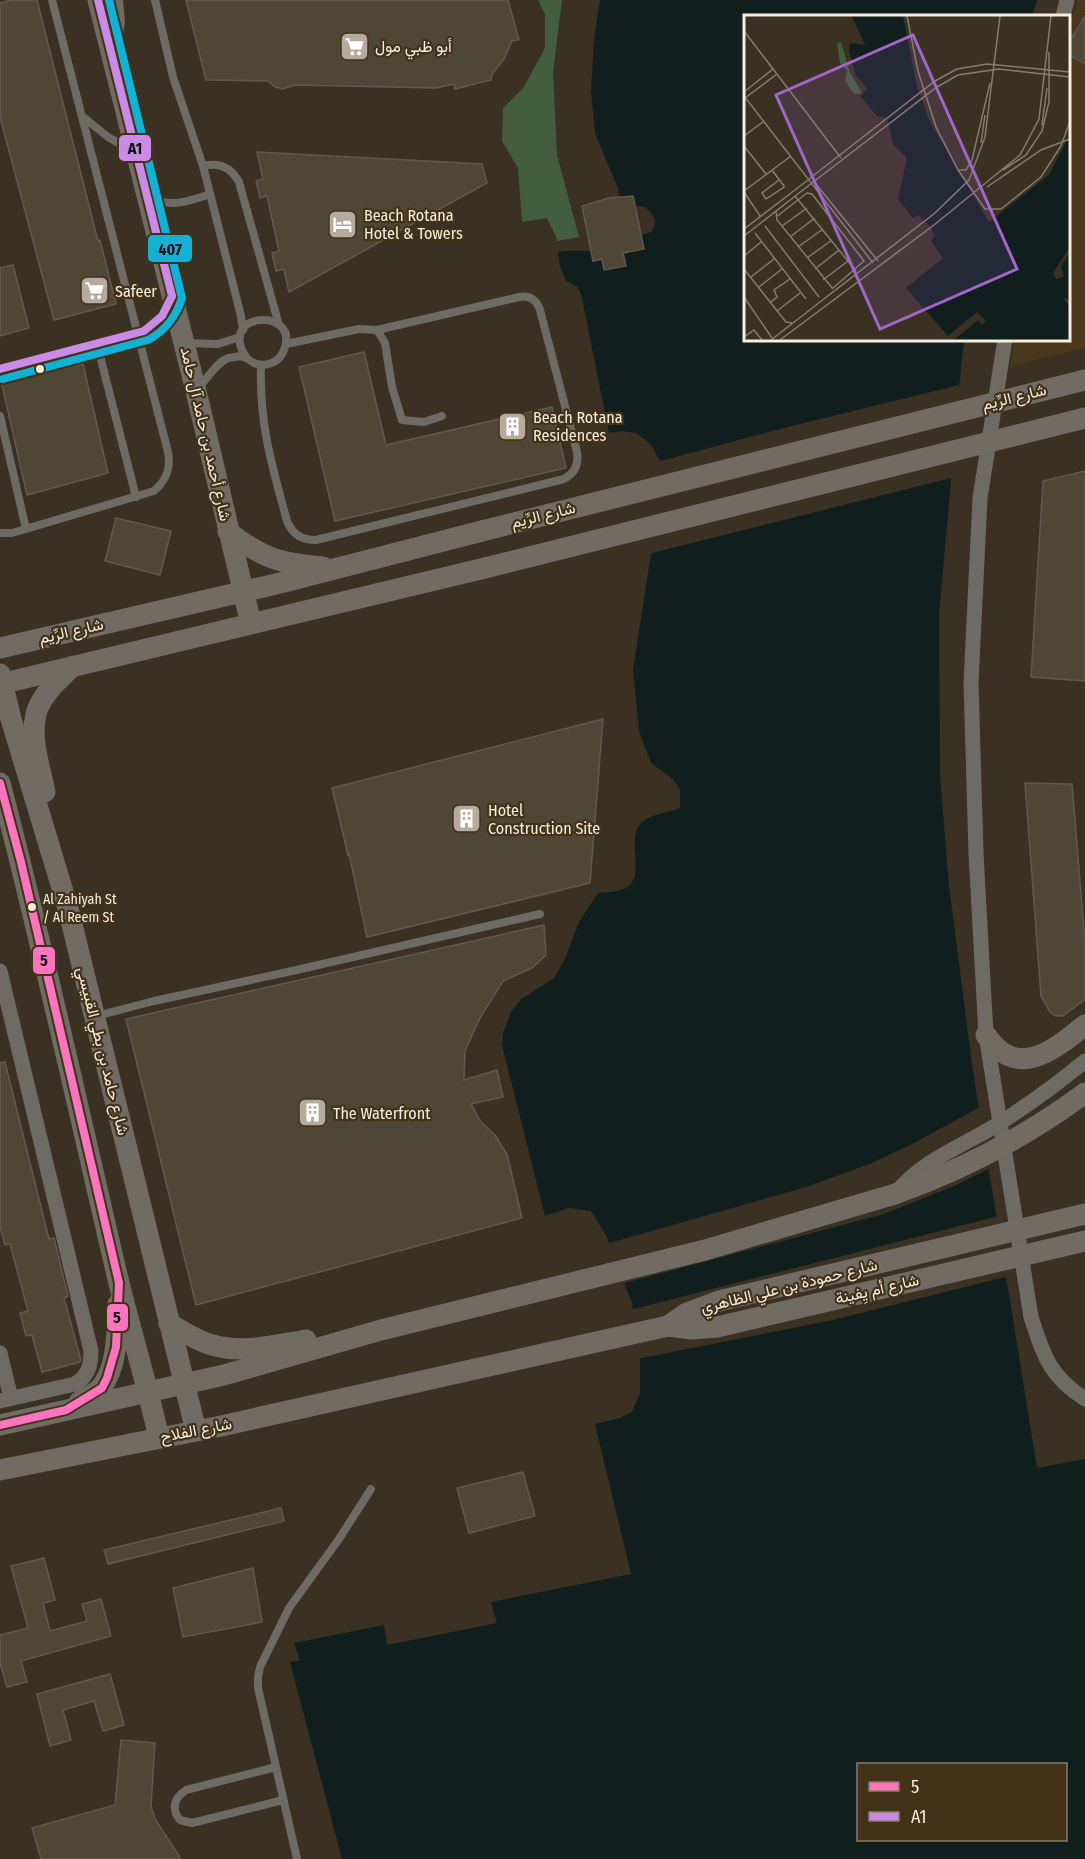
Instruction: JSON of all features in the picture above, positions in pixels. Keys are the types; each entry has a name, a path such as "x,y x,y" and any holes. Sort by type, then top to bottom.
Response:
{"main road":[{"name":"شارع أحمد بن حامد آل حامد","path":"98,0 185,343 251,624"},
{"name":"شارع الرِّيم","path":"0,648 243,592 1085,380"},
{"name":"شارع الرِّيم","path":"1,681 485,568 1085,418"},
{"path":"228,532 267,557 293,564 339,568"},
{"path":"68,908 34,738 36,713 54,684 73,666"},
{"name":"شارع حامد بن بطي القبيسي","path":"1,681 10,719 68,908 196,1431"},
{"path":"0,783 21,862 119,1283 159,1438"},
{"path":"0,852 15,857 21,862"},
{"path":"986,1035 998,1049 1005,1053 1014,1057 1032,1058 1050,1052 1085,1024"},
{"path":"0,1425 224,1375 381,1330 705,1250 895,1194 966,1166 1000,1148 1042,1123 1085,1093"},
{"name":"شارع حمودة بن علي الظاهري","path":"391,1389 668,1326 697,1308 719,1301 1085,1214"},
{"name":"شارع أم يِفينة","path":"668,1326 692,1329 717,1327 1085,1241"},
{"path":"66,1410 102,1388 116,1347 119,1283"},
{"path":"169,1324 211,1345 242,1349 381,1330"},
{"name":"شارع الفلاح","path":"0,1470 391,1389"}],"street":[{"path":"1063,15 1067,0"},
{"path":"1005,340 980,498 972,683 976,853 986,1035 1031,1317 1053,1372 1071,1390 1085,1399"},
{"path":"0,971 91,1351 91,1360 84,1379 75,1384 6,1400 0,1353"},
{"path":"895,1194 912,1175 923,1167 997,1125 1042,1094 1085,1060"},
{"path":"1020,1249 1085,1234"}],"lane":[{"path":"0,533 12,533 154,491 165,480 169,466 168,452 52,0"},
{"path":"112,57 120,33 119,0"},
{"path":"155,0 173,77 203,166 240,312 242,334 240,344 246,357 255,364 275,362 284,351 286,344 239,182 235,175 224,166 210,164 203,166"},
{"path":"81,116 108,137 138,154"},
{"path":"148,197 170,204 210,194"},
{"path":"0,369 137,333 157,322 164,315 172,296"},
{"path":"261,365 261,407 268,448 287,521 292,531 303,538 316,540 564,479 573,473 578,463 540,310 536,302 528,297 519,297 377,330 359,329 286,344"},
{"path":"185,343 218,344 242,334 247,325 260,319 273,321 279,325"},
{"path":"377,330 385,343 392,387 402,420 424,422 442,416"},
{"path":"97,344 136,497"},
{"path":"196,391 223,361 235,357 246,357"},
{"path":"0,416 26,529"},
{"path":"94,1017 154,1001 540,914"},
{"path":"297,1859 258,1688 260,1667 289,1608 339,1539 371,1489"},
{"path":"276,1767 186,1790 176,1799 174,1808 180,1820 192,1823 283,1800"}],"shaded area":[{"path":"600,0 1037,0 1032,15 744,15 744,340 965,340 939,615 940,776 949,886 973,1072 1037,1468 1085,1459 1085,1859 342,1859 290,1662 300,1660 294,1643 384,1625 387,1645 497,1623 491,1602 631,1574 595,1424 620,1418 632,1412 640,1393 640,1361 632,1303 606,1235 591,1211 569,1208 545,1216 502,1045 503,1033 511,1012 521,999 553,979 565,959 579,922 598,893 621,890 634,878 636,831 641,823 654,816 680,808 680,790 673,779 651,763 639,731 633,670 651,554 664,511 669,479 647,441 636,433 622,431 609,433 582,298 578,287 566,281 560,267 558,252 602,251 624,211 617,186 595,133 591,91 594,39"},
{"path":"1078,0 1085,0 1085,348 1010,366 1015,340 1070,340 1070,23"}],"green space":[{"path":"538,0 562,0 553,72 557,155 579,237 558,241 547,218 522,222 518,168 502,141 503,108 524,87 545,48 545,14"}],"pier":[{"path":"633,196 635,206 645,207 653,215 654,227 651,232 641,235 644,249 624,253 626,266 604,270 602,259 593,261 617,197"},
{"path":"963,384 955,477 648,554 661,511 666,480 657,462"},
{"path":"982,1106 992,1167 954,1186 884,1214 621,1284 606,1244 806,1187 872,1163"},
{"path":"999,1216 1009,1276 833,1320 637,1359 630,1310"}],"building":[{"path":"11,0 37,0 116,304 54,320 0,117 0,3"},
{"name":"أبو ظبي مول","path":"186,0 508,0 519,40 512,41 504,59 492,74 491,80 455,89 454,84 436,88 295,85 283,89 275,87 268,81 206,80"},
{"path":"1085,16 1085,64 1070,55 1070,41"},
{"name":"Beach Rotana Hotel & Towers","path":"257,152 482,164 487,183 289,292 284,269 276,271 272,253 279,251 267,196 260,198 256,181 263,179"},
{"path":"633,196 644,249 623,253 626,266 604,270 602,259 593,261 582,206 609,198"},
{"path":"13,265 29,328 0,336 0,268"},
{"name":"Beach Rotana Residences","path":"364,352 386,445 552,407 566,468 335,521 299,367"},
{"path":"83,364 108,473 27,495 1,381"},
{"path":"1085,471 1085,681 1031,677 1043,481"},
{"path":"116,518 171,531 160,575 105,561"},
{"name":"Hotel Construction Site","path":"603,719 590,883 367,937 332,788"},
{"path":"1025,783 1072,784 1085,943 1085,999 1063,1016 1056,1016 1050,1012 1041,996"},
{"name":"The Waterfront","path":"544,925 546,955 532,968 503,981 480,1018 465,1051 464,1080 497,1070 503,1097 471,1104 481,1122 495,1135 507,1154 522,1218 196,1305 126,1019"},
{"path":"5,1062 49,1239 54,1238 68,1296 64,1298 81,1360 42,1372 32,1335 26,1336 20,1313 28,1311 10,1244 5,1245 0,1226 0,1063"},
{"path":"523,1472 535,1516 469,1533 457,1488"},
{"path":"281,1508 284,1521 108,1564 104,1550"},
{"path":"44,1558 55,1600 43,1603 50,1631 87,1621 82,1604 101,1599 111,1636 21,1661 27,1682 7,1687 0,1663 0,1635 28,1628 11,1566"},
{"path":"253,1568 262,1622 183,1637 173,1588"},
{"path":"110,1674 124,1725 103,1731 94,1701 63,1710 71,1740 50,1746 37,1694"},
{"path":"121,1740 155,1743 151,1806 155,1819 181,1859 41,1859 32,1828 115,1805"}],"transit line":[{"name":"A1","path":"98,0 172,296"},
{"name":"407","path":"3,379 148,340 170,322 182,298 109,0"},
{"name":"A1","path":"0,369 144,331 162,316 172,296"},
{"name":"5","path":"0,783 21,862 119,1283 116,1347 102,1388 66,1410 0,1425"}],"place":[{"name":"أبو ظبي مول","path":"354,46"},
{"name":"Beach Rotana Hotel & Towers","path":"343,224"},
{"name":"Safeer","path":"94,291"},
{"name":"Beach Rotana Residences","path":"512,426"},
{"name":"Hotel Construction Site","path":"467,819"},
{"name":"Al Zahiyah St / Al Reem St","path":"32,907"},
{"name":"The Waterfront","path":"312,1113"}]}
